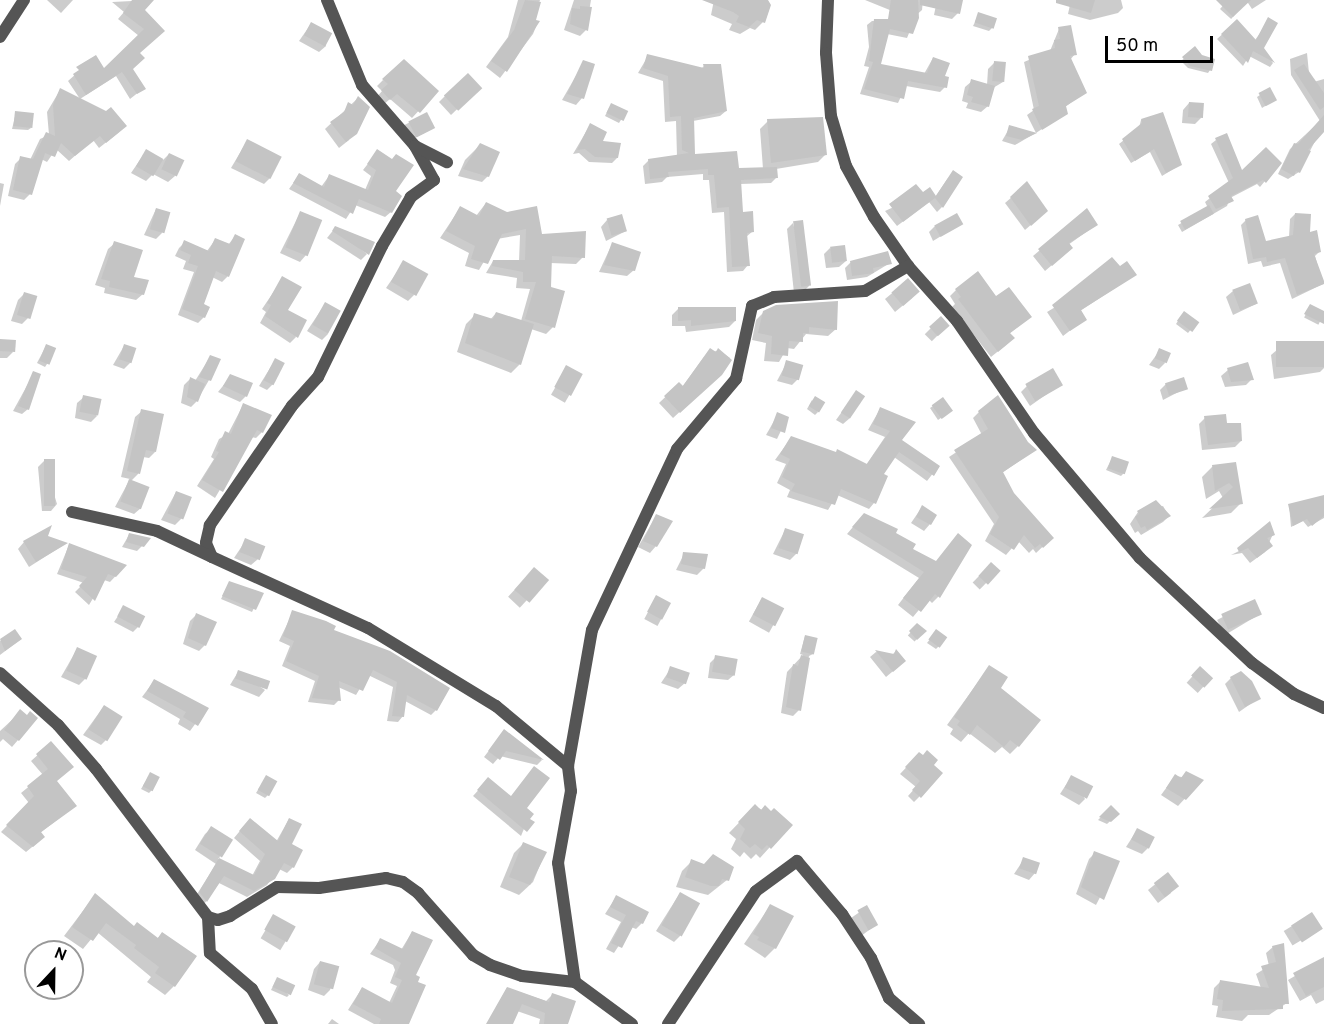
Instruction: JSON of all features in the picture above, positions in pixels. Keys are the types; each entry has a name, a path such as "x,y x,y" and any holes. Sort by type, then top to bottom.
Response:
{"street":[{"path":"0,37 24,0"},
{"path":"212,557 206,543 210,525 292,406 318,377 382,246 411,197 434,180 415,146 362,85 327,0"},
{"path":"828,0 826,53 831,116 846,166 874,217 908,266 957,321 1034,433 1132,549 1186,605 1252,663 1294,694 1324,708"},
{"path":"415,146 447,162"},
{"path":"575,982 558,863 571,791 568,766 592,630 677,449 736,379 752,306 774,297 865,291 908,266"},
{"path":"72,512 157,531 368,628 496,706 568,766"},
{"path":"0,673 58,725 96,769 208,917 210,953 252,989 272,1024"},
{"path":"668,1024 756,891 797,861 842,914 871,958 889,998 919,1024"},
{"path":"208,917 218,920 230,916 277,887 319,888 386,878 403,882 418,893 473,955 490,965 522,976 575,982 632,1024"}],"building":[{"path":"132,0 154,0 145,10 165,31 140,53 145,58 133,69 146,89 137,94 122,72 86,95 73,74 79,70 76,67 96,55 104,68 144,29 123,13"},
{"path":"525,0 541,2 536,20 540,21 507,72 491,61 514,30"},
{"path":"702,0 768,0 771,5 765,23 757,20 749,27 736,22 739,16 733,12"},
{"path":"891,0 918,0 919,18 913,34 890,29 881,64 927,73 933,57 950,63 945,76 949,77 947,88 908,81 904,99 864,89 873,62 869,61 874,19 888,19"},
{"path":"920,0 963,0 960,14 920,5"},
{"path":"1056,0 1095,0 1091,13 1056,3"},
{"path":"1216,0 1251,0 1233,17"},
{"path":"580,6 592,7 588,31 570,24 572,8 580,9"},
{"path":"978,12 997,18 994,29 975,22"},
{"path":"1268,17 1278,23 1264,48 1275,63 1253,51 1248,63 1221,34 1237,19 1256,40"},
{"path":"311,22 332,33 325,47 304,35"},
{"path":"1071,25 1077,55 1070,56 1087,93 1066,106 1068,114 1042,130 1032,109 1039,106 1028,56 1055,48 1054,40 1060,39 1058,27"},
{"path":"1195,46 1202,55 1215,59 1212,71 1190,66 1182,57"},
{"path":"647,54 704,68 703,64 721,64 727,111 694,118 695,154 737,151 739,168 777,167 778,178 741,180 743,212 753,211 754,232 747,233 750,266 732,267 729,207 717,208 714,175 708,175 708,169 668,172 669,177 650,179 648,159 689,153 682,150 681,116 670,117 668,76 643,68"},
{"path":"404,59 439,91 420,113 397,94 390,100 381,90 388,84 382,79"},
{"path":"583,60 595,64 584,99 567,94"},
{"path":"994,61 1006,62 1004,82 992,81"},
{"path":"1304,64 1324,93 1324,107 1320,110 1294,70"},
{"path":"468,73 482,88 458,111 444,96"},
{"path":"971,79 995,86 989,107 971,102 973,97 967,95"},
{"path":"1270,87 1277,100 1266,106 1259,93"},
{"path":"60,88 106,111 111,107 127,126 106,143 100,136 75,156 61,143 55,157 45,153 32,195 13,190 20,156 33,159 46,132 55,136 53,105"},
{"path":"358,96 370,107 357,134 346,142 330,122 344,112 348,102 353,105"},
{"path":"1189,102 1204,103 1203,118 1188,117"},
{"path":"611,103 628,111 624,121 606,113"},
{"path":"15,111 34,113 32,128 13,126"},
{"path":"427,112 435,128 416,138 408,122"},
{"path":"1163,112 1182,165 1166,173 1154,149 1135,161 1122,139 1142,123 1141,119"},
{"path":"1324,115 1324,132 1308,150 1311,151 1300,173 1296,171 1294,176 1281,169 1294,143 1298,144"},
{"path":"823,117 827,155 771,163 767,119"},
{"path":"590,123 607,132 603,141 621,143 618,158 595,157 585,149 577,150"},
{"path":"1009,125 1037,133 1022,140 1006,136"},
{"path":"1227,133 1242,170 1266,147 1282,163 1266,183 1263,180 1231,196 1234,201 1216,209 1208,196 1233,178 1215,138"},
{"path":"247,139 282,157 270,179 236,161"},
{"path":"480,143 500,152 489,177 463,169"},
{"path":"146,149 163,159 153,176 136,166"},
{"path":"377,149 392,159 396,154 414,165 396,191 402,196 392,213 359,199 353,214 293,183 299,173 324,187 329,174 368,190 376,170 367,164"},
{"path":"169,153 184,160 177,176 161,169"},
{"path":"953,170 963,177 943,208 935,198 903,222 889,204 916,184 923,192 930,187 936,196"},
{"path":"1027,181 1048,211 1031,226 1010,197"},
{"path":"486,202 507,212 537,206 542,234 586,231 585,258 552,256 551,287 565,291 555,328 525,319 536,282 523,282 523,272 492,266 493,260 525,260 526,229 502,234 488,264 471,259 475,246 446,231 460,206 479,216"},
{"path":"1209,205 1214,214 1185,230 1180,221"},
{"path":"156,208 170,212 164,233 150,229"},
{"path":"1087,208 1098,225 1069,243 1073,248 1052,266 1038,249"},
{"path":"300,211 322,220 308,256 285,247"},
{"path":"957,213 963,224 941,237 934,226"},
{"path":"1295,213 1311,214 1310,232 1317,230 1321,252 1314,254 1324,281 1324,284 1297,295 1285,258 1267,262 1266,257 1253,259 1245,219 1258,215 1266,241 1293,235"},
{"path":"622,214 627,231 612,236 607,218"},
{"path":"803,220 811,286 801,287 793,221"},
{"path":"335,226 375,242 369,255 332,231"},
{"path":"235,234 245,239 229,277 216,271 204,304 210,307 205,318 182,309 198,266 188,263 191,255 180,250 184,240 209,251 215,238 230,244"},
{"path":"114,241 143,250 134,277 149,280 144,295 109,287 110,281 101,279"},
{"path":"612,242 641,252 635,271 604,265"},
{"path":"845,245 847,261 832,263 830,247"},
{"path":"888,251 892,264 873,268 874,273 852,276 850,261"},
{"path":"1112,257 1120,266 1127,261 1137,275 1081,310 1087,320 1070,331 1052,305"},
{"path":"403,260 428,274 416,296 391,282"},
{"path":"978,271 996,296 1009,287 1032,317 1010,333 1015,338 998,352 958,299 961,297 955,289"},
{"path":"282,276 302,287 288,310 307,320 298,338 265,316 271,305 267,303"},
{"path":"908,278 920,292 903,306 891,292"},
{"path":"1250,283 1258,304 1240,310 1232,290"},
{"path":"24,292 37,296 30,319 17,315"},
{"path":"838,301 837,330 809,327 809,333 803,333 803,342 789,341 788,356 771,354 772,336 758,333 763,311 776,305"},
{"path":"325,302 341,311 328,333 312,325"},
{"path":"1310,304 1324,311 1324,324 1304,314"},
{"path":"678,307 736,307 736,321 691,326 691,320 678,321"},
{"path":"1184,311 1199,322 1192,332 1177,321"},
{"path":"496,312 534,324 521,365 465,343 474,313 493,319"},
{"path":"941,316 950,326 938,336 929,327"},
{"path":"0,339 16,340 15,352 0,351"},
{"path":"1276,341 1324,341 1324,367 1276,367"},
{"path":"46,344 56,348 49,365 39,361"},
{"path":"124,344 136,348 131,363 119,359"},
{"path":"710,348 716,352 718,348 732,360 722,375 680,413 664,396 679,382 683,386"},
{"path":"1159,348 1171,353 1167,363 1155,358"},
{"path":"210,355 221,359 211,381 199,377"},
{"path":"275,358 285,363 273,385 264,380"},
{"path":"786,360 803,365 799,380 782,375"},
{"path":"1248,362 1254,380 1231,382 1227,368"},
{"path":"566,365 583,374 571,396 554,387"},
{"path":"1053,368 1063,385 1035,401 1025,384"},
{"path":"33,371 41,374 29,410 18,406"},
{"path":"230,374 253,383 247,397 223,386"},
{"path":"190,377 205,384 198,402 187,397"},
{"path":"1184,377 1188,389 1169,396 1165,383"},
{"path":"856,390 865,396 850,419 841,412"},
{"path":"83,395 102,399 98,416 79,412"},
{"path":"998,395 1028,442 1037,450 1003,472 1014,493 1054,538 1043,548 1040,544 1035,548 1024,535 1014,550 990,534 999,517 954,450 988,429 978,411"},
{"path":"815,396 825,402 819,412 809,406"},
{"path":"943,397 953,411 942,419 932,405"},
{"path":"243,403 272,415 263,433 257,430 223,492 202,480 219,452 216,451 225,431 231,434"},
{"path":"880,407 916,422 902,440 940,466 934,476 899,452 884,474 888,476 876,504 841,489 835,505 791,491 795,484 782,477 790,459 780,454 791,436 836,452 837,449 867,464 890,431 873,424"},
{"path":"141,409 164,414 156,452 146,450 140,474 127,471"},
{"path":"777,412 789,417 785,433 771,428"},
{"path":"1226,414 1227,423 1241,423 1242,441 1208,445 1204,416"},
{"path":"1112,456 1129,462 1125,474 1108,468"},
{"path":"44,459 55,459 55,506 44,506"},
{"path":"1236,462 1243,504 1209,509 1233,487 1229,483 1215,491 1212,465"},
{"path":"129,479 150,487 141,509 120,501"},
{"path":"176,491 192,497 183,519 167,513"},
{"path":"1324,495 1324,516 1312,526 1307,519 1293,526 1288,504"},
{"path":"1156,500 1171,516 1147,530 1145,526 1141,528 1135,517 1139,514 1137,511"},
{"path":"922,505 937,515 931,525 916,517"},
{"path":"864,513 898,529 896,533 916,544 913,549 936,561 958,533 972,545 940,598 935,594 921,612 903,598 924,572 852,527"},
{"path":"656,514 673,521 657,547 643,541"},
{"path":"1270,521 1275,535 1267,538 1273,546 1257,558 1248,548 1239,552 1237,548"},
{"path":"52,525 48,536 68,543 36,562 23,541"},
{"path":"785,528 804,534 798,554 779,548"},
{"path":"129,533 151,538 144,547 126,542"},
{"path":"245,538 265,546 260,560 239,552"},
{"path":"69,543 127,565 116,577 108,574 95,601 79,586 87,577 61,569"},
{"path":"683,552 708,554 705,569 681,564"},
{"path":"991,562 1001,571 988,585 978,576"},
{"path":"534,567 549,580 529,603 514,590"},
{"path":"229,581 264,593 256,610 222,596"},
{"path":"656,595 671,603 662,620 647,612"},
{"path":"762,597 784,608 775,626 753,615"},
{"path":"1255,599 1262,615 1228,630 1221,614"},
{"path":"123,605 145,616 139,628 117,617"},
{"path":"292,610 326,621 336,626 334,630 390,651 450,688 437,711 407,695 404,717 392,716 397,682 373,670 363,691 339,681 341,701 312,698 319,676 286,661 294,641 283,636"},
{"path":"196,613 217,622 206,646 188,638"},
{"path":"917,623 927,631 917,640 909,631"},
{"path":"15,629 22,639 5,651 0,639"},
{"path":"936,629 947,637 940,648 928,640"},
{"path":"805,635 818,638 814,654 801,652"},
{"path":"77,647 97,656 87,680 66,671"},
{"path":"896,649 906,661 893,672 875,650 894,654"},
{"path":"715,655 738,659 735,676 712,672"},
{"path":"801,655 810,658 801,711 786,707 793,664 798,666"},
{"path":"989,665 1008,677 1001,688 1041,720 1019,747 1010,740 1004,747 977,725 970,735 957,725 960,721 954,717"},
{"path":"670,666 690,673 686,684 666,677"},
{"path":"1200,666 1213,678 1204,688 1191,676"},
{"path":"238,670 270,681 267,690 235,679"},
{"path":"1241,671 1252,681 1261,699 1245,707 1230,677"},
{"path":"154,679 209,708 198,726 183,717 186,712 147,691"},
{"path":"104,705 123,717 107,741 89,730"},
{"path":"20,709 27,715 30,711 38,718 19,741 4,730"},
{"path":"504,729 544,760 506,751 500,760 488,751"},
{"path":"51,741 74,767 57,781 77,806 41,832 45,837 33,847 6,825 34,796 27,786 48,769 36,754"},
{"path":"927,750 938,760 934,765 943,773 921,798 912,790 920,781 905,767 919,752 923,755"},
{"path":"534,766 550,778 527,808 534,814 530,819 535,822 527,832 477,790 488,777 511,796"},
{"path":"1186,771 1204,780 1186,800 1166,788 1175,774 1181,778"},
{"path":"150,772 160,777 153,791 143,786"},
{"path":"266,775 277,781 269,796 258,790"},
{"path":"1071,775 1093,786 1087,799 1065,787"},
{"path":"755,804 761,810 765,805 771,811 774,808 793,825 771,849 767,845 762,850 755,844 750,848 740,839 745,829 738,822"},
{"path":"1111,805 1120,814 1111,822 1099,817"},
{"path":"250,818 278,841 289,818 302,824 292,844 303,850 294,868 284,863 275,879 254,891 224,876 207,902 199,892 219,858 254,875 265,854 239,831"},
{"path":"211,826 233,840 222,858 200,844"},
{"path":"1137,828 1155,837 1149,849 1131,840"},
{"path":"523,842 547,852 530,885 509,877"},
{"path":"1094,851 1120,861 1104,900 1081,887"},
{"path":"713,854 734,867 729,881 722,879 719,886 711,886 685,877 691,859 704,864"},
{"path":"1023,857 1040,863 1036,874 1019,868"},
{"path":"1168,872 1179,886 1165,897 1154,883"},
{"path":"680,892 700,903 682,936 662,925"},
{"path":"95,893 134,926 137,922 158,938 162,932 197,956 175,987 155,973 159,967 134,948 136,945 106,923 93,941 72,927"},
{"path":"616,895 649,912 643,924 636,921 622,948 611,943 626,915 610,907"},
{"path":"770,904 794,916 776,949 757,940 759,937 753,934"},
{"path":"867,905 878,925 869,930 857,910"},
{"path":"1312,912 1323,929 1302,942 1291,926"},
{"path":"273,914 296,927 287,942 264,930"},
{"path":"412,931 433,940 416,975 420,977 418,982 426,985 409,1024 379,1024 381,1019 353,1004 362,987 392,1003 402,980 395,977 401,963 375,948 380,938 403,949"},
{"path":"1284,943 1289,1004 1283,1004 1283,1009 1222,1011 1223,1000 1217,999 1220,980 1269,988 1261,966 1276,962 1272,946"},
{"path":"1324,957 1324,987 1306,996 1293,973"},
{"path":"320,961 339,966 333,989 314,984"},
{"path":"277,977 295,985 291,995 273,987"},
{"path":"507,987 549,1002 552,993 576,1001 568,1024 544,1024 545,1013 522,1004 513,1024 486,1024"}]}
